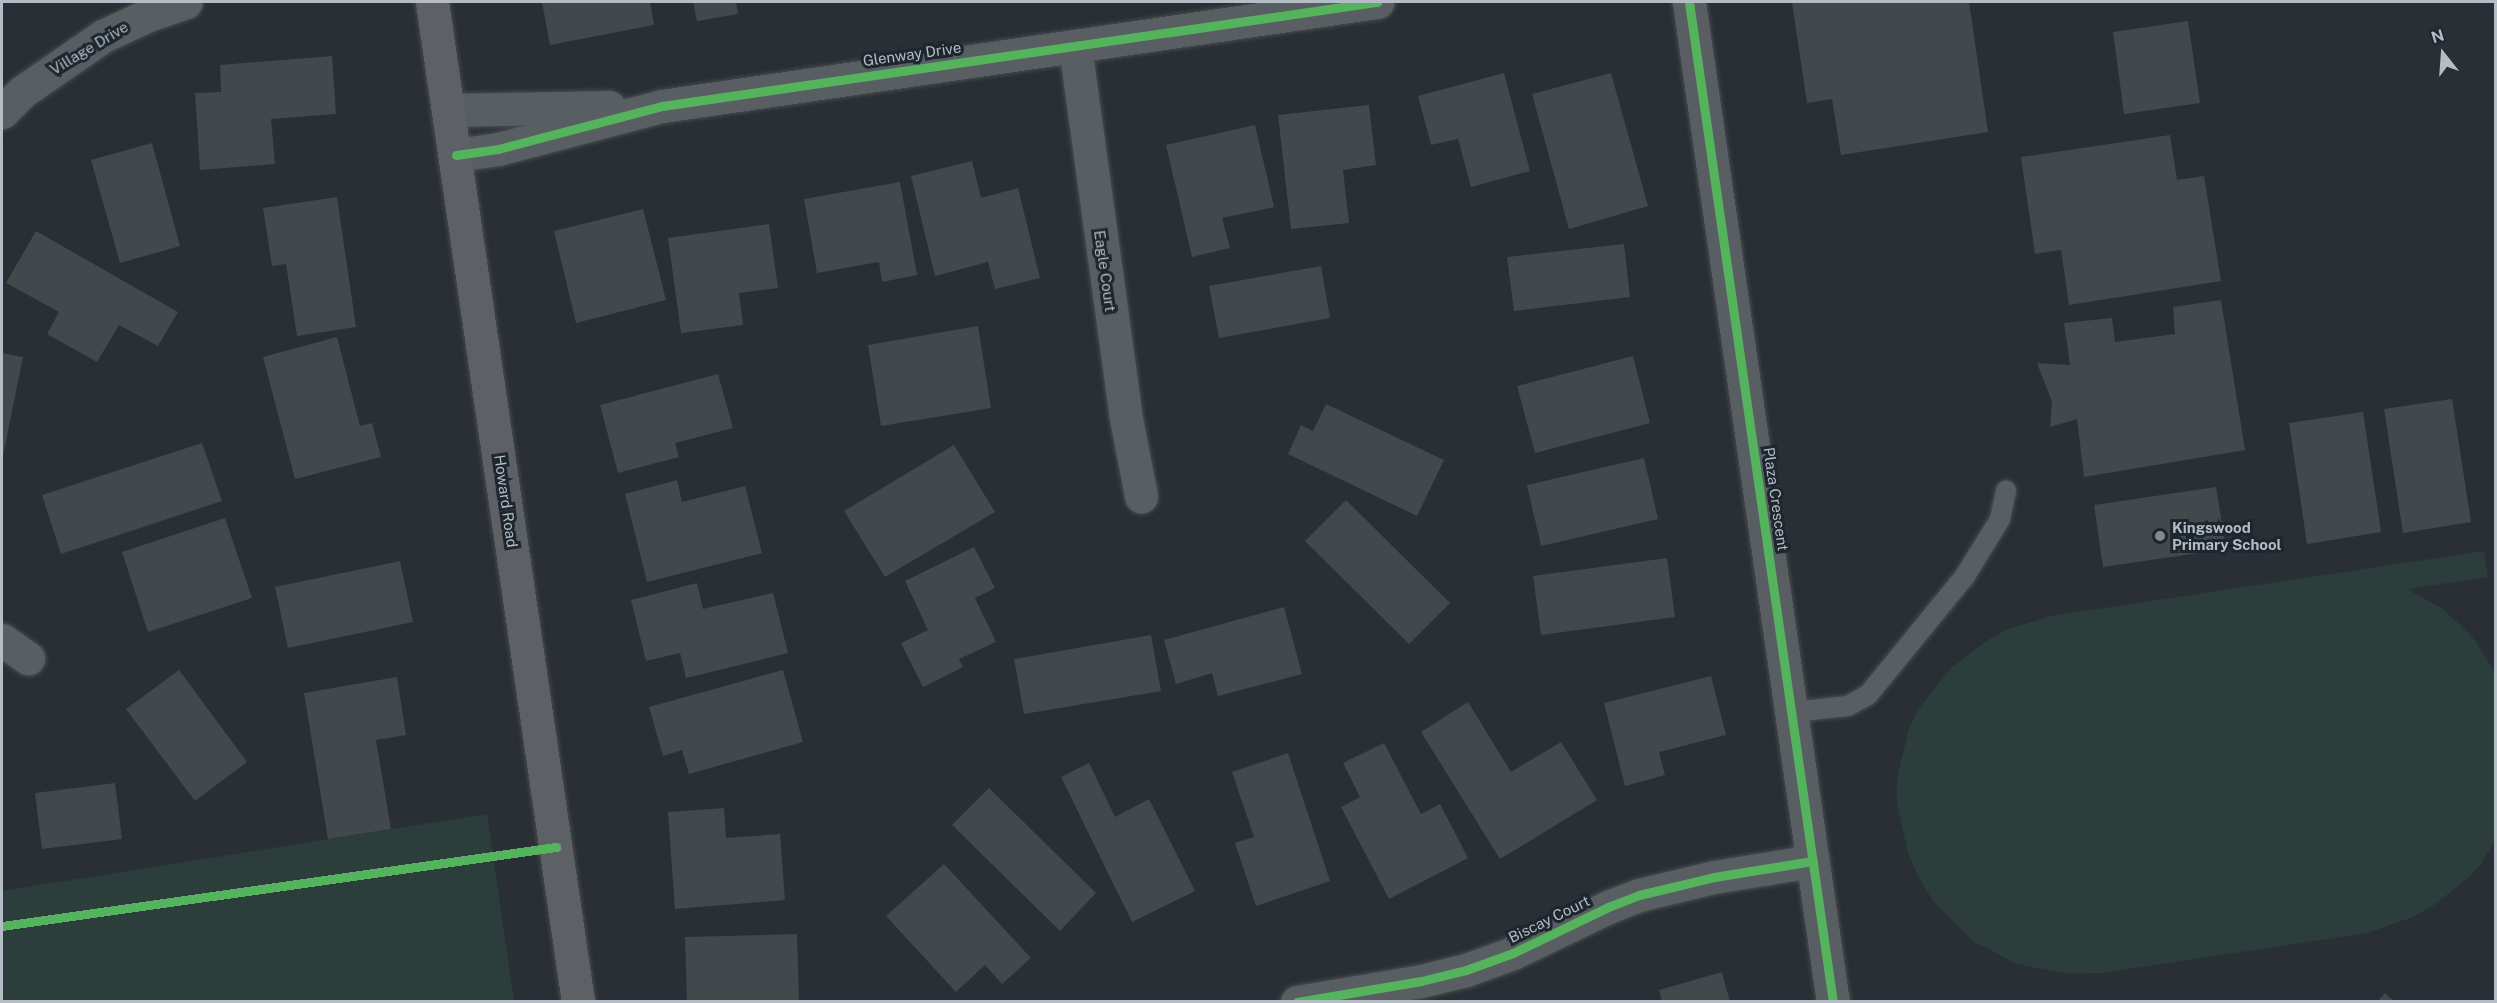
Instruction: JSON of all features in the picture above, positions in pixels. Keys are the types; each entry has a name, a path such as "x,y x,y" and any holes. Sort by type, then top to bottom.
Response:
{"main road":[{"name":"Howard Road","path":"432,2 578,1002"}],"street":[{"name":"Village Drive","path":"2,112 22,92 104,36 146,16 186,2"},
{"name":"Glenway Drive","path":"456,155 498,149 662,106 1377,2"},
{"name":"Plaza Crescent","path":"1689,2 1833,1002"},
{"name":"Eagle Court","path":"1075,46 1125,413 1141,496"},
{"name":"Glenway Drive","path":"449,110 662,106"},
{"path":"2,640 28,658"},
{"name":"Biscay Court","path":"1297,1002 1421,981 1466,970 1514,953 1608,907 1639,895 1714,877 1813,861"}],"lane":[{"path":"1793,712 1848,705 1868,695 1965,576 2000,519 2006,491"}],"shaded area":[{"path":"2484,551 2488,577 2407,589 2443,609 2458,623 2473,638 2495,672 2495,840 2481,864 2468,878 2434,905 2413,917 2367,933 2101,973 2069,974 2017,964 1973,941 1933,901 1919,878 1908,853 1897,804 1897,779 1908,732 1917,711 1950,669 1988,640 2008,629 2051,616"},
{"path":"487,814 514,1001 2,1002 2,891"}],"building":[{"path":"542,2 650,2 654,25 550,45"},
{"path":"693,2 736,2 738,14 697,21"},
{"path":"1969,2 1988,132 1841,155 1832,99 1807,103 1792,3"},
{"path":"2188,21 2200,103 2124,114 2113,32"},
{"path":"332,56 336,114 271,119 275,164 200,170 195,93 221,92 220,65"},
{"path":"1504,73 1530,171 1471,187 1458,139 1431,145 1418,96"},
{"path":"1611,73 1648,206 1569,229 1532,94"},
{"path":"1369,105 1376,165 1343,170 1349,223 1291,229 1278,115"},
{"path":"1255,125 1274,207 1222,218 1230,248 1192,257 1166,145"},
{"path":"2170,135 2177,180 2204,176 2221,281 2069,305 2061,250 2035,254 2021,157"},
{"path":"152,143 180,246 120,263 91,160"},
{"path":"972,161 981,198 1018,188 1040,278 995,289 988,262 935,276 911,176"},
{"path":"900,182 917,275 882,282 879,262 817,273 804,199"},
{"path":"337,197 356,327 297,336 286,264 272,266 263,208"},
{"path":"643,209 666,300 576,323 554,231"},
{"path":"769,224 778,288 739,293 743,325 681,333 668,238"},
{"path":"36,231 178,312 158,346 119,325 97,362 47,334 59,312 6,283"},
{"path":"1624,244 1630,297 1514,311 1507,257"},
{"path":"1321,266 1330,318 1219,338 1209,286"},
{"path":"2221,300 2245,450 2084,477 2077,419 2050,427 2052,402 2037,363 2070,365 2064,323 2112,318 2115,342 2175,334 2173,307"},
{"path":"978,326 991,408 881,426 868,345"},
{"path":"337,337 360,426 372,423 381,457 295,479 263,357"},
{"path":"2,353 23,357 3,456 2,456"},
{"path":"1633,356 1650,423 1535,453 1517,386"},
{"path":"718,374 733,428 675,443 679,457 618,473 600,405"},
{"path":"2452,399 2471,522 2403,533 2384,409"},
{"path":"1326,404 1444,460 1417,516 1288,454 1301,425 1313,431"},
{"path":"2363,412 2381,532 2307,544 2289,423"},
{"path":"202,443 222,501 61,554 42,495"},
{"path":"954,445 995,512 885,577 844,511"},
{"path":"1644,458 1658,519 1541,546 1527,485"},
{"path":"677,480 682,502 745,486 762,553 647,582 625,494"},
{"path":"2216,487 2226,549 2103,567 2094,505"},
{"path":"1346,500 1450,603 1409,644 1305,541"},
{"path":"225,518 252,598 148,632 122,552"},
{"path":"974,547 995,588 975,598 996,642 959,659 963,667 923,687 901,643 928,630 905,581"},
{"path":"1667,558 1675,617 1541,635 1533,576"},
{"path":"400,561 413,622 288,648 275,587"},
{"path":"697,583 703,609 773,593 788,653 686,678 680,653 646,661 631,600"},
{"path":"1284,607 1302,674 1218,696 1212,673 1176,684 1164,640"},
{"path":"1151,635 1161,691 1024,714 1014,659"},
{"path":"179,670 247,762 195,801 126,709"},
{"path":"783,670 803,742 689,774 682,750 663,756 649,707"},
{"path":"1711,676 1726,735 1659,752 1665,775 1625,786 1604,703"},
{"path":"397,677 406,735 376,740 391,829 328,839 304,693"},
{"path":"1468,702 1511,772 1561,742 1597,800 1500,859 1421,732"},
{"path":"1384,743 1421,814 1440,804 1468,858 1389,899 1341,807 1360,797 1343,763"},
{"path":"1288,753 1330,881 1256,906 1235,843 1254,837 1232,772"},
{"path":"1089,763 1115,817 1149,799 1195,891 1132,922 1061,777"},
{"path":"115,783 122,839 42,849 35,793"},
{"path":"989,788 1096,893 1060,931 952,825"},
{"path":"724,808 726,838 780,834 785,900 675,909 668,812"},
{"path":"944,864 1031,958 1002,984 985,965 956,992 886,916"},
{"path":"797,934 799,1000 687,1002 685,937"},
{"path":"1722,972 1730,1002 1662,1002 1659,990"},
{"path":"2385,993 2395,1002 2377,1002"}],"cycle path":[{"path":"456,155 498,149 662,106 1377,2"},
{"path":"1689,2 1833,1002"},
{"path":"2,926 556,847"},
{"path":"1297,1002 1421,981 1466,970 1513,953 1608,907 1639,895 1714,877 1813,861"}],"place":[{"name":"Kingswood Primary School","path":"2160,536"}]}
